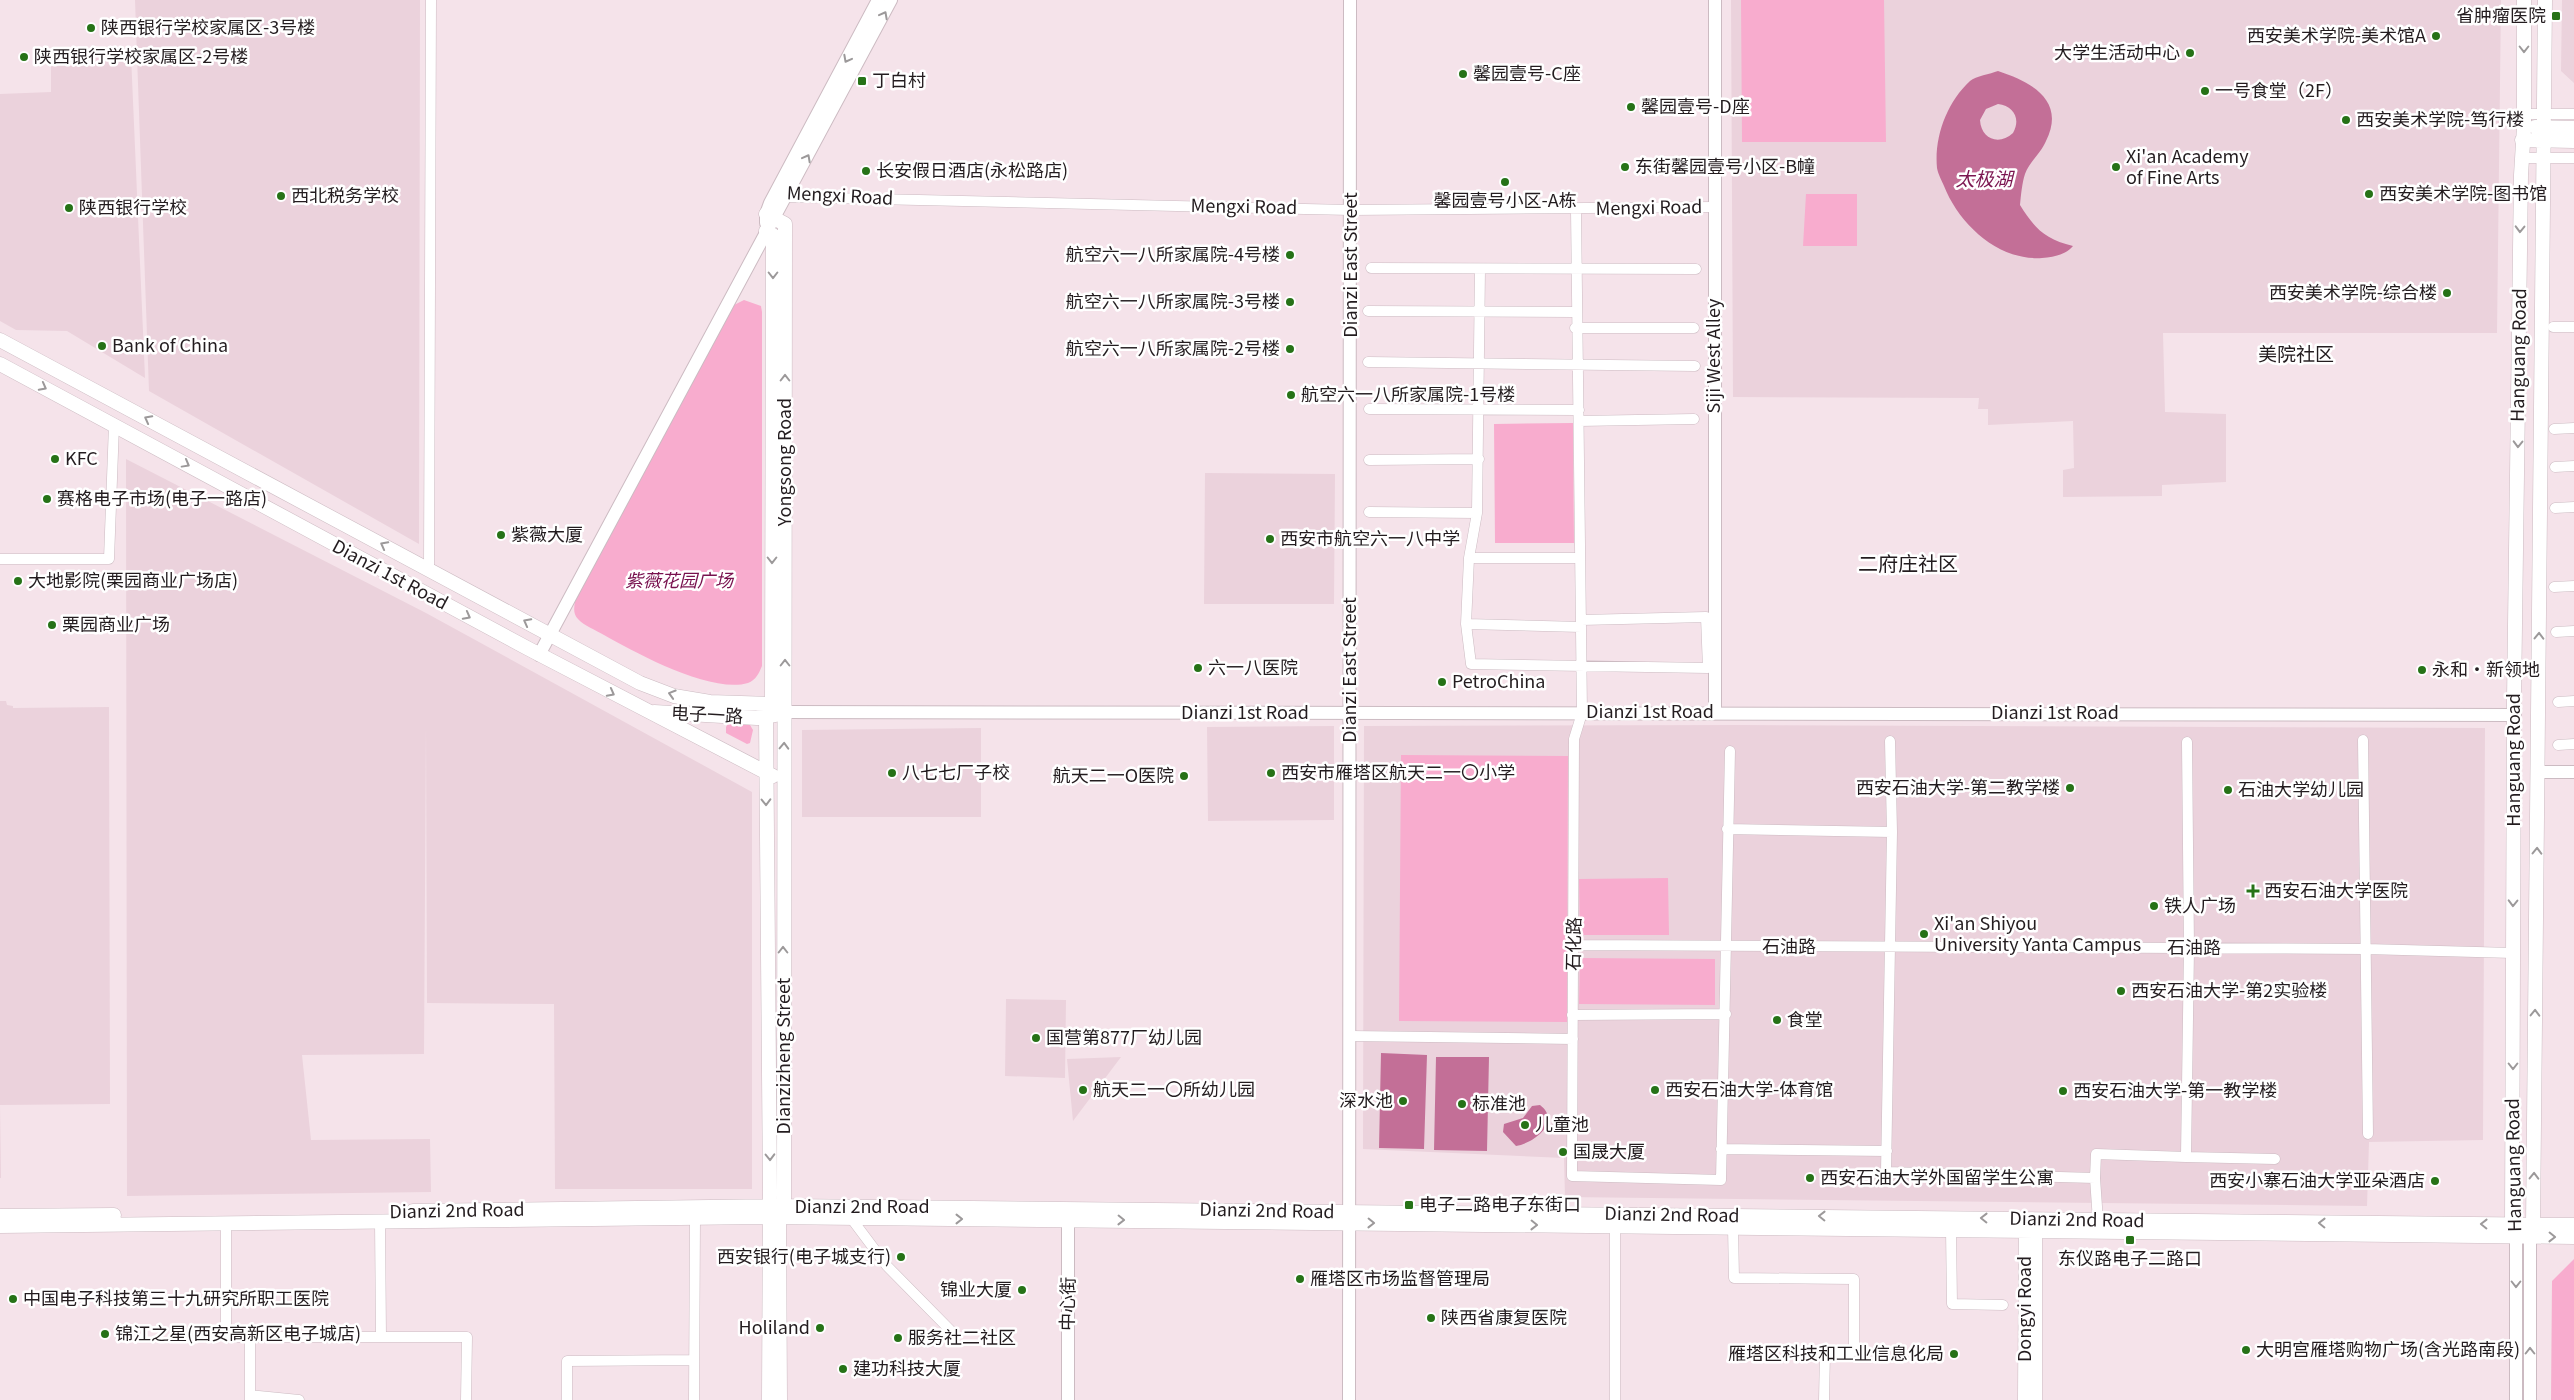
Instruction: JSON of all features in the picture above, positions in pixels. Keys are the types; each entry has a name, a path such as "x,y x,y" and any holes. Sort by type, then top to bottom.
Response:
{"main road":[{"name":"Hanguang Road","path":"2514,1230 2513,953 2524,0"},
{"name":"Hanguang Road","path":"2532,1230 2545,0"},
{"path":"2523,127 2574,128"},
{"path":"2544,128 2574,141"},
{"name":"Yongsong Road","path":"770,216 785,224 785,712"},
{"name":"Yongsong Road","path":"766,231 773,235 772,704"},
{"name":"Dianzi 1st Road","path":"0,340 640,683 674,696 710,702 772,704"},
{"name":"Dianzi 1st Road","path":"0,364 647,712 783,781"},
{"path":"766,718 772,704 785,712"},
{"name":"电子一路","path":"647,712 766,718"},
{"path":"766,718 785,712"},
{"name":"Dianzizheng Street","path":"769,1400 776,1212 785,712"},
{"name":"Dianzizheng Street","path":"766,718 780,1400"},
{"name":"Dianzi 2nd Road","path":"0,1226 695,1218 776,1212 851,1218 1068,1214"},
{"name":"Dianzi 2nd Road","path":"0,1216 776,1212 2532,1230"},
{"name":"Dianzi 2nd Road","path":"1349,1217 1615,1226 1951,1229 2098,1221 2514,1230"},
{"name":"Dongyi Road","path":"2025,1400 2030,1225"},
{"name":"Dongyi Road","path":"2030,1225 2035,1400"},
{"path":"2532,1230 2574,1225"},
{"path":"2532,1230 2574,1237"}],"street":[{"path":"429,569 431,0"},
{"path":"539,654 766,231 770,216 878,0"},
{"path":"781,195 891,0"},
{"name":"Dianzi East Street","path":"1349,1400 1351,1036 1350,0"},
{"name":"Siji West Alley","path":"1715,0 1715,712"},
{"path":"2523,127 2544,128 2574,114"},
{"path":"2522,158 2574,158"},
{"name":"Mengxi Road","path":"781,195 1351,210 1576,210 1714,207"},
{"name":"石化路","path":"1576,210 1575,328 1579,415 1582,713 1574,739 1575,945 1572,1015 1572,1176 1721,1180 1722,1149"},
{"path":"1371,268 1696,269"},
{"path":"1466,624 1581,623 1706,617 1708,668 1581,664 1471,664 1466,624 1469,558 1477,513 1480,269"},
{"path":"1368,312 1576,312"},
{"path":"2553,327 2574,327"},
{"path":"1575,328 1694,328"},
{"path":"1368,362 1695,366"},
{"path":"1369,409 1694,419"},
{"path":"0,559 109,559 114,425"},
{"path":"2554,429 2574,428"},
{"path":"1369,460 1479,459"},
{"path":"2554,467 2574,466"},
{"path":"2555,508 2574,507"},
{"path":"1369,512 1477,513"},
{"path":"1469,558 1580,558"},
{"path":"2554,587 2574,586"},
{"path":"2556,632 2574,632"},
{"path":"2558,702 2574,701"},
{"name":"Dianzi 1st Road","path":"785,712 2515,714"},
{"path":"2363,740 2368,1134"},
{"path":"1890,741 1892,832 1891,947 1886,1172 2095,1178"},
{"path":"2186,1157 2189,948 2187,742"},
{"path":"2558,745 2574,744"},
{"path":"1730,751 1722,1149 1887,1151"},
{"path":"2538,772 2574,772"},
{"path":"1727,829 1892,832"},
{"name":"石油路","path":"1575,945 2366,949 2513,953"},
{"path":"1572,1015 1726,1014"},
{"path":"1351,1036 1573,1039"},
{"path":"2098,1221 2095,1178 2096,1154 2275,1159"},
{"name":"中心街","path":"1068,1214 1068,1400"},
{"path":"694,1400 695,1218"},
{"path":"851,1218 887,1266 954,1334"},
{"path":"380,1221 381,1337"},
{"path":"226,1223 226,1337 467,1337 466,1400"},
{"path":"1615,1226 1615,1400"},
{"path":"1733,1227 1734,1278 1854,1279 1854,1351 1825,1352 1824,1400"},
{"path":"1951,1229 1952,1304 2003,1305"},
{"name":"Hanguang Road","path":"2514,1230 2516,1400"},
{"name":"Hanguang Road","path":"2530,1400 2532,1230"},
{"path":"250,1337 250,1397 299,1400"},
{"path":"567,1400 567,1361 694,1360"}],"shaded area":[{"name":"西北税务学校","path":"135,0 420,0 419,544 149,391"},
{"name":"Xi'an Academy of Fine Arts","path":"1731,0 2501,0 2497,333 2163,333 2165,412 2226,414 2226,482 2162,485 2162,496 2063,497 2063,470 2074,468 2073,421 1988,425 1988,409 1978,409 1979,398 1733,397"},
{"path":"2562,0 2574,0 2574,83 2561,71"},
{"name":"陕西银行学校","path":"131,55 145,378 67,331 16,330 0,321 0,94 51,92 51,56"},
{"path":"126,459 426,613 752,792 752,1189 555,1189 554,1004 427,1003 426,724 424,1054 302,1055 311,1140 430,1139 431,1192 127,1196"},
{"name":"西安市航空六一八中学","path":"1205,473 1335,474 1334,604 1204,604"},
{"path":"0,701 6,701 7,705 13,706 13,708 109,707 110,1104 0,1105"},
{"name":"Xi'an Shiyou University Yanta Campus","path":"1742,725 2485,728 2483,1140 2369,1142 2367,1206 1565,1197 1564,1158 1363,1149 1364,726"},
{"name":"西安市雁塔区航天二一〇小学","path":"1334,726 1334,820 1208,821 1207,727"},
{"name":"八七七厂子校","path":"981,728 981,817 802,817 802,730"},
{"name":"国营第877厂幼儿园","path":"1006,999 1066,1000 1065,1078 1005,1076"},
{"name":"航天二一〇所幼儿园","path":"1121,1057 1073,1121 1067,1059"},
{"path":"0,1105 1,1178 0,1178"}],"green space":[{"path":"1741,0 1884,0 1886,142 1742,142"},
{"path":"1806,194 1857,194 1857,246 1803,246"},
{"name":"紫薇花园广场","path":"744,300 761,306 762,312 762,666 757,676 751,682 733,685 714,683 674,670 654,661 583,624 576,617 574,608 575,601 734,305"},
{"path":"1573,423 1574,543 1495,543 1494,424"},
{"path":"729,722 750,725 753,730 750,743 747,744 726,733 726,727"},
{"path":"1401,755 1568,756 1567,1022 1399,1021"},
{"path":"1668,878 1669,935 1580,935 1579,879"},
{"path":"1580,958 1715,959 1715,1005 1579,1004"},
{"path":"2574,1259 2574,1400 2551,1400 2552,1281"}],"water":[{"name":"太极湖","path":"1998,71 2033,87 2049,104 2052,115 2051,127 2044,145 2025,174 2020,205 2031,221 2042,232 2055,240 2073,246 2059,255 2042,258 2026,257 1996,247 1982,237 1959,214 1938,173 1937,156 1940,132 1955,99 1973,79","holes":["1998,104 2012,110 2016,123 2013,133 2008,137 1997,140 1987,136 1981,127 1980,120 1986,109"]},
{"name":"深水池","path":"1381,1053 1427,1055 1424,1149 1379,1148"},
{"name":"标准池","path":"1436,1057 1489,1057 1487,1151 1434,1150"},
{"name":"儿童池","path":"1540,1105 1546,1112 1548,1118 1547,1125 1543,1131 1530,1141 1516,1146 1503,1132 1504,1124 1523,1118 1532,1106"}],"place":[{"name":"省肿瘤医院","path":"2556,16"},
{"name":"陕西银行学校家属区-3号楼","path":"91,28"},
{"name":"西安美术学院-美术馆A","path":"2436,36"},
{"name":"大学生活动中心","path":"2190,53"},
{"name":"陕西银行学校家属区-2号楼","path":"24,57"},
{"name":"馨园壹号-C座","path":"1463,74"},
{"name":"丁白村","path":"862,81"},
{"name":"一号食堂（2F）","path":"2205,91"},
{"name":"馨园壹号-D座","path":"1631,107"},
{"name":"西安美术学院-笃行楼","path":"2346,120"},
{"name":"东街馨园壹号小区-B幢","path":"1625,167"},
{"name":"Xi'an Academy of Fine Arts","path":"2116,167"},
{"name":"长安假日酒店(永松路店)","path":"866,171"},
{"name":"馨园壹号小区-A栋","path":"1505,182"},
{"name":"西安美术学院-图书馆","path":"2369,194"},
{"name":"西北税务学校","path":"281,196"},
{"name":"陕西银行学校","path":"69,208"},
{"name":"航空六一八所家属院-4号楼","path":"1290,255"},
{"name":"西安美术学院-综合楼","path":"2447,293"},
{"name":"航空六一八所家属院-3号楼","path":"1290,302"},
{"name":"Bank of China","path":"102,346"},
{"name":"航空六一八所家属院-2号楼","path":"1290,349"},
{"name":"航空六一八所家属院-1号楼","path":"1291,395"},
{"name":"KFC","path":"55,459"},
{"name":"赛格电子市场(电子一路店)","path":"47,499"},
{"name":"紫薇大厦","path":"501,535"},
{"name":"西安市航空六一八中学","path":"1270,539"},
{"name":"大地影院(栗园商业广场店)","path":"18,581"},
{"name":"栗园商业广场","path":"52,625"},
{"name":"六一八医院","path":"1198,668"},
{"name":"永和·新领地","path":"2422,670"},
{"name":"PetroChina","path":"1442,682"},
{"name":"八七七厂子校","path":"892,773"},
{"name":"西安市雁塔区航天二一〇小学","path":"1271,773"},
{"name":"航天二一O医院","path":"1184,776"},
{"name":"西安石油大学-第二教学楼","path":"2070,788"},
{"name":"石油大学幼儿园","path":"2228,790"},
{"name":"西安石油大学医院","path":"2253,891"},
{"name":"铁人广场","path":"2154,906"},
{"name":"Xi'an Shiyou University Yanta Campus","path":"1924,934"},
{"name":"西安石油大学-第2实验楼","path":"2121,991"},
{"name":"食堂","path":"1777,1020"},
{"name":"国营第877厂幼儿园","path":"1036,1038"},
{"name":"航天二一〇所幼儿园","path":"1083,1090"},
{"name":"西安石油大学-体育馆","path":"1655,1090"},
{"name":"西安石油大学-第一教学楼","path":"2063,1091"},
{"name":"深水池","path":"1403,1101"},
{"name":"标准池","path":"1462,1104"},
{"name":"儿童池","path":"1525,1125"},
{"name":"国晟大厦","path":"1563,1152"},
{"name":"西安石油大学外国留学生公寓","path":"1810,1178"},
{"name":"西安小寨石油大学亚朵酒店","path":"2435,1181"},
{"name":"电子二路电子东街口","path":"1409,1205"},
{"name":"东仪路电子二路口","path":"2130,1240"},
{"name":"西安银行(电子城支行)","path":"901,1257"},
{"name":"雁塔区市场监督管理局","path":"1300,1279"},
{"name":"锦业大厦","path":"1022,1290"},
{"name":"中国电子科技第三十九研究所职工医院","path":"13,1299"},
{"name":"陕西省康复医院","path":"1431,1318"},
{"name":"Holiland","path":"820,1328"},
{"name":"锦江之星(西安高新区电子城店)","path":"105,1334"},
{"name":"服务社二社区","path":"898,1338"},
{"name":"大明宫雁塔购物广场(含光路南段)","path":"2246,1350"},
{"name":"雁塔区科技和工业信息化局","path":"1954,1354"},
{"name":"建功科技大厦","path":"843,1369"}],"district":[{"name":"美院社区","path":"2296,354"},
{"name":"二府庄社区","path":"1908,564"}]}
